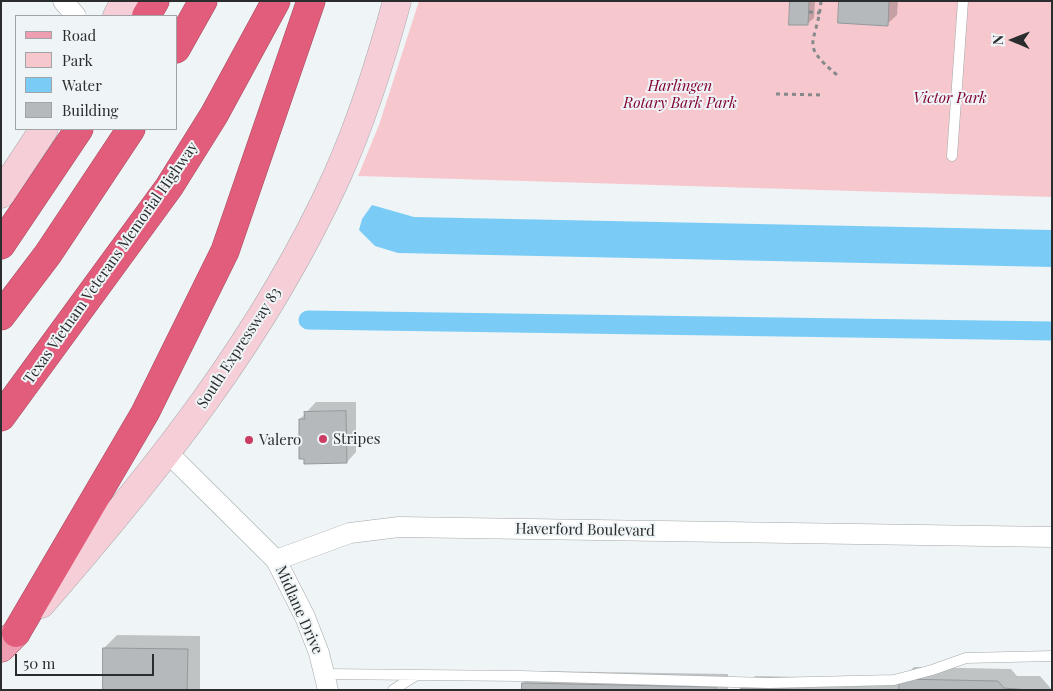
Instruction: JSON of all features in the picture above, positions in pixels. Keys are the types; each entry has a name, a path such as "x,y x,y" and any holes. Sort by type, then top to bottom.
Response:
{"highway":[{"path":"147,15 155,1"},
{"path":"178,45 203,1"},
{"name":"Texas Vietnam Veterans Memorial Highway","path":"1,417 169,187 214,115 276,1"},
{"path":"8,640 145,413 225,251 311,1"},
{"path":"1,245 78,130"},
{"path":"1,316 48,254 130,130"}],"main road":[{"path":"118,15 125,1"},
{"name":"South Expressway 83","path":"8,640 120,514 216,388 273,298 337,176 378,69 397,1"},
{"path":"1,194 43,130"}],"street":[{"path":"63,1 75,15"},
{"path":"167,452 276,560"},
{"name":"Haverford Boulevard","path":"276,560 350,533 399,528 1052,537"},
{"name":"Midlane Drive","path":"276,560 305,617 319,653 326,682"}],"lane":[{"path":"952,156 963,1"},
{"path":"326,682 418,675 769,683 894,680 932,670 966,658 1052,656"},
{"path":"392,690 418,675"}],"path":[{"path":"821,1 820,14 812,47 818,59 837,75"},
{"path":"808,12 820,14"},
{"path":"776,94 824,96"}],"green space":[{"name":"Victor Park","path":"419,1 1052,1 1052,197 358,176 379,125"}],"water":[{"path":"372,205 414,217 1052,230 1052,267 398,253 375,246 359,230 362,219"}],"building":[{"path":"790,1 809,1 808,25 789,25"},
{"path":"839,1 889,1 888,26 838,23"},
{"name":"Stripes","path":"346,411 347,463 304,464 304,459 299,459 299,419 305,419 304,412"},
{"path":"103,648 188,649 187,690 103,690"},
{"path":"900,679 998,681 1004,688 1029,690 899,690"},
{"path":"522,683 716,687 716,690 522,690"},
{"path":"741,688 828,690 741,690"}],"waterway":[{"path":"308,320 1052,331"}],"place":[{"name":"Stripes","path":"323,439"},
{"name":"Valero","path":"249,440"}],"park label":[{"name":"Harlingen Rotary Bark Park","path":"680,94"}]}
